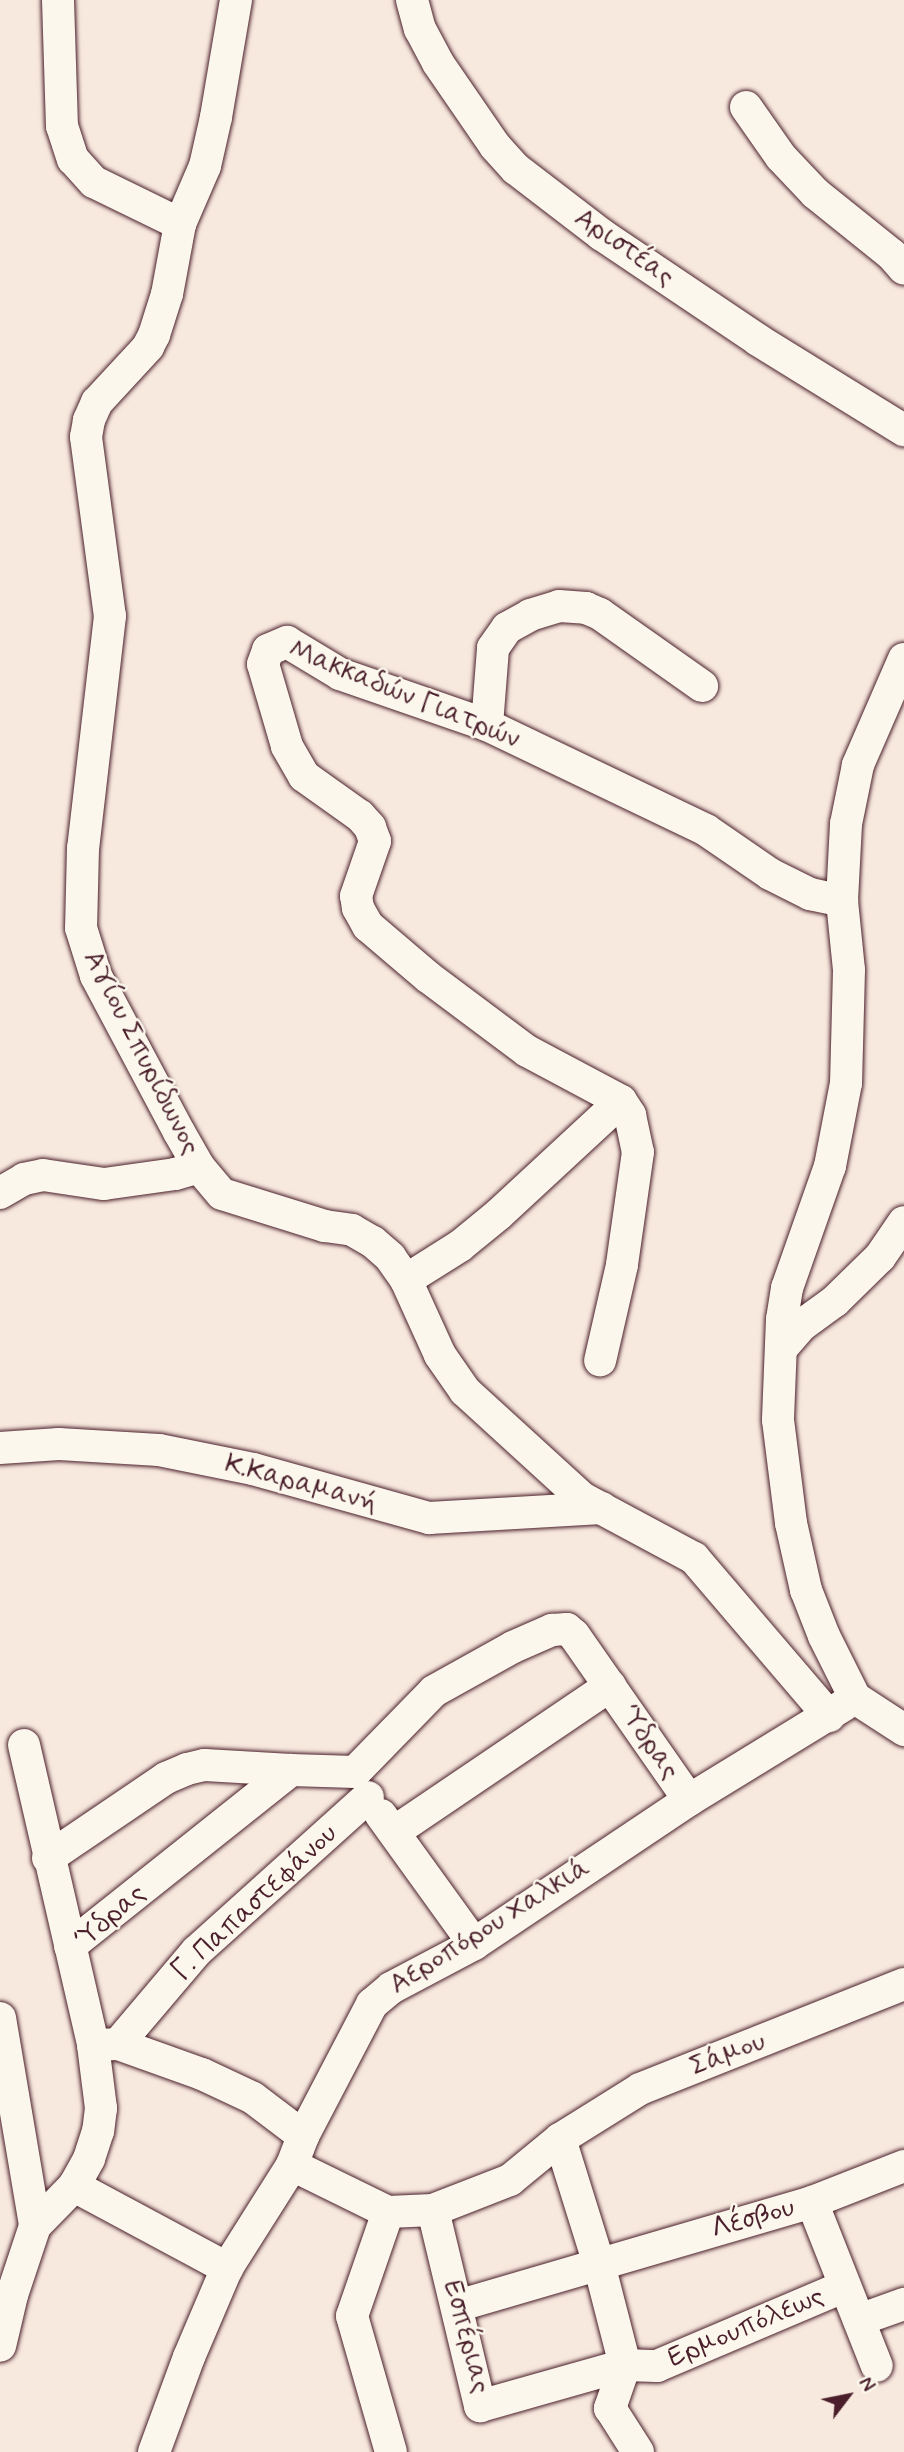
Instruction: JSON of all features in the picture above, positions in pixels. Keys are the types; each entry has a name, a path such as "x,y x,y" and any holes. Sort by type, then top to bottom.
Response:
{"street":[{"path":"58,0 62,126 73,159 94,182 180,224"},
{"name":"Αγίου Σπυρίδωνος","path":"236,0 205,166 180,224 167,294 154,335 148,347 97,402 89,420 86,438 110,617 83,848 81,928 96,976 199,1167 222,1194 231,1199 325,1226 352,1230 390,1257 406,1280 440,1355 465,1391 560,1481 694,1558 829,1716"},
{"name":"Αριστέας","path":"412,0 421,29 438,63 495,146 516,169 602,235 758,340 904,430"},
{"path":"746,107 781,156 815,193 892,255 904,269"},
{"path":"486,725 493,648 507,628 530,615 559,606 586,608 600,614 702,686"},
{"name":"Μακκαδών Γιατρών","path":"621,1101 527,1051 428,977 368,926 358,908 356,896 375,841 370,827 360,816 304,776 287,746 263,664 268,650 287,642 340,674 486,725 706,830 770,874 810,894 842,901"},
{"path":"904,659 858,765 846,824 842,901 849,970 846,1083 830,1166 787,1288 778,1420 791,1523 806,1590 855,1698 904,1730"},
{"path":"406,1280 460,1246 499,1214 621,1101 631,1115 638,1152 622,1265 600,1361"},
{"path":"0,1193 24,1179 43,1175 104,1184 176,1174 199,1167"},
{"path":"781,1349 802,1325 835,1301 880,1257 904,1222"},
{"name":"Κ.Καραμανή","path":"0,1448 59,1444 159,1450 253,1469 429,1517 603,1508"},
{"name":"Ύδρας","path":"362,1784 434,1691 513,1647 552,1630 566,1629 574,1635 689,1800"},
{"name":"Ύδρας","path":"394,1832 610,1686"},
{"name":"Αεροπόρου Χαλκιά","path":"155,2452 189,2357 227,2267 292,2165 303,2136 372,2004 391,1988 474,1944 689,1800 855,1698"},
{"path":"24,1745 70,1946"},
{"path":"48,1858 166,1778 187,1769 205,1765 291,1770 362,1784 474,1944"},
{"name":"Ύδρας","path":"35,2226 74,2186 89,2159 98,2132 101,2108 105,2045 70,1946 291,1770"},
{"name":"Γ. Παπαστεφάνου","path":"105,2045 362,1784"},
{"name":"Σάμου","path":"433,2210 510,2180 560,2139 640,2089 904,1984"},
{"path":"0,2018 35,2226 12,2295 0,2346"},
{"path":"105,2045 202,2074 253,2098 303,2136"},
{"name":"Ερμουπόλεως","path":"560,2139 599,2264 625,2365 657,2366 844,2287"},
{"path":"292,2165 388,2211 433,2210"},
{"name":"Λέσβου","path":"599,2264 812,2202 904,2166"},
{"path":"74,2186 227,2267"},
{"path":"812,2202 877,2367"},
{"name":"Εσπέριας","path":"433,2210 480,2406 625,2365"},
{"path":"388,2211 352,2316 391,2452"},
{"path":"457,2306 599,2264"},
{"path":"859,2320 904,2304"},
{"path":"625,2365 610,2408 638,2452"}]}
